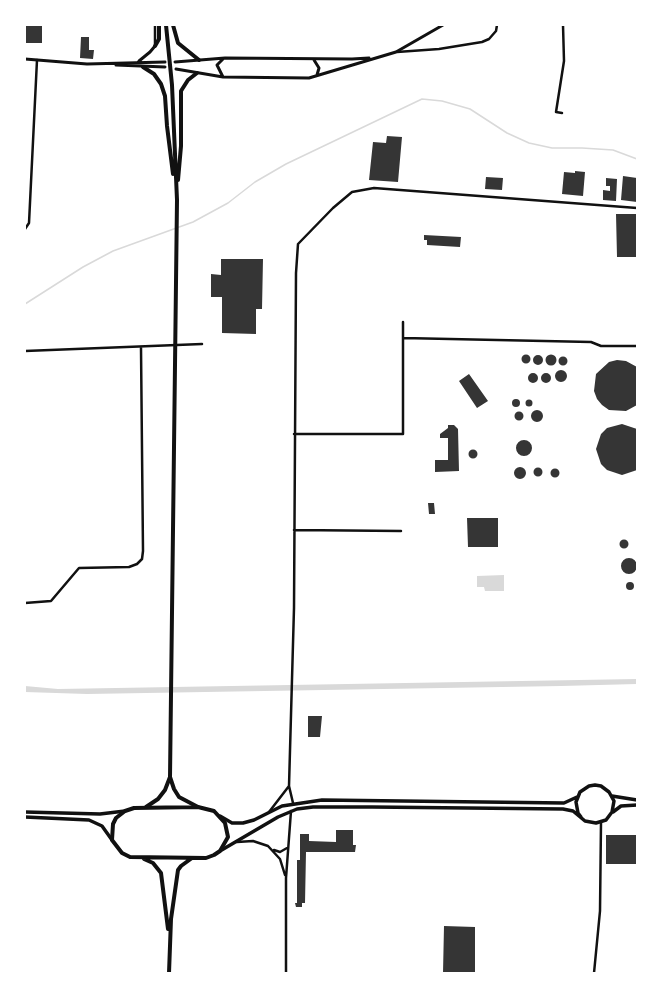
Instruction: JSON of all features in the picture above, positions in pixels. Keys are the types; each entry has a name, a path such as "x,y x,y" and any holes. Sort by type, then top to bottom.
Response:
{"main road":[{"path":"155,46 159,39 159,25"},
{"path":"166,25 172,85 177,251 170,777 174,789 179,797 198,808"},
{"path":"173,25 178,43 199,60"},
{"path":"143,66 154,74 161,84 165,96 176,199"},
{"path":"176,199 181,146 181,91 188,80 197,73"},
{"path":"146,808 158,799 165,790 170,777"},
{"path":"25,812 100,814 125,811 134,808 198,808 210,810 232,822 243,823 293,803 329,800 560,803 577,797 584,788 595,785 605,788 612,796 614,801 612,812"},
{"path":"612,796 637,800"},
{"path":"577,797 576,808 581,817"},
{"path":"25,817 89,820 102,826 122,854 130,857 206,858 291,811 313,807 556,809 569,810 590,823 601,822 621,806 637,805"},
{"path":"112,840 113,824 116,818 125,811"},
{"path":"220,816 225,823 228,837 220,851"},
{"path":"140,858 153,864 161,873 169,939 169,973"},
{"path":"169,939 178,870 181,866 193,858"}],"street":[{"path":"138,61 155,46 155,25"},
{"path":"436,29 439,25"},
{"path":"396,52 443,25"},
{"path":"176,69 223,77 309,78 396,52 451,48 482,42 489,39 496,31 497,25"},
{"path":"562,113 556,112 564,61 563,25"},
{"path":"223,77 217,65 225,58"},
{"path":"175,62 225,58 375,58"},
{"path":"25,59 165,68"},
{"path":"313,59 319,68 317,75"},
{"path":"25,229 29,223 37,60"},
{"path":"104,64 138,61 165,62"},
{"path":"293,803 290,786 296,273 298,244 333,208 352,192 374,188 637,208"},
{"path":"294,434 403,434 403,322"},
{"path":"403,338 591,342 601,346 637,346"},
{"path":"25,351 141,348 202,344"},
{"path":"25,603 50,601 79,568 129,567 137,564 142,559 141,348"},
{"path":"294,530 401,531"},
{"path":"268,812 290,786"},
{"path":"286,973 286,878 287,848 291,811"},
{"path":"594,973 600,911 601,822"},
{"path":"232,843 253,841 264,844 280,859 286,878"},
{"path":"271,849 280,852 287,848"}],"shaded area":[{"path":"504,575 504,591 485,591 484,587 477,587 477,576"},
{"path":"637,679 637,684 561,686 87,694 25,692 25,686 58,689"}],"building":[{"path":"25,25 42,25 42,43 25,43"},
{"path":"81,37 89,37 89,50 94,50 93,59 80,58"},
{"path":"387,136 402,137 398,182 369,180 373,142 386,143"},
{"path":"575,171 585,172 583,196 562,194 564,172 575,173"},
{"path":"623,176 637,178 637,202 621,200"},
{"path":"486,177 503,178 502,190 485,189"},
{"path":"606,178 617,179 616,201 603,200 603,190 610,191 610,186 606,186"},
{"path":"616,214 637,214 637,257 617,257"},
{"path":"424,235 461,237 460,247 427,245 427,240 424,240"},
{"path":"221,259 263,259 262,309 256,309 256,334 222,333 222,297 211,297 211,274 221,275"},
{"path":"526,354 531,359 526,364 521,359"},
{"path":"551,354 555,356 557,360 555,364 551,366 547,364 545,360 547,356"},
{"path":"538,355 543,360 538,365 533,360"},
{"path":"561,357 565,357 567,361 565,365 561,365 559,363 559,359"},
{"path":"617,360 626,361 637,367 637,405 626,411 609,410 597,399 594,391 596,374 609,362"},
{"path":"563,370 566,371 566,381 559,382 556,381 555,374 556,371"},
{"path":"531,373 535,373 537,374 537,382 531,383 528,380 528,376"},
{"path":"544,373 548,373 550,374 550,382 544,383 541,380 541,376"},
{"path":"469,374 488,401 477,408 459,381"},
{"path":"516,399 519,400 519,406 516,407 513,406 512,403 513,400"},
{"path":"529,399 532,400 532,406 529,407 526,406 525,403 526,400"},
{"path":"535,410 539,410 543,416 539,422 535,422 531,418 531,414"},
{"path":"519,411 524,416 519,421 514,416"},
{"path":"622,424 637,429 637,470 622,475 607,470 601,464 596,449 601,434 607,428"},
{"path":"448,425 454,425 458,429 459,471 435,472 435,460 448,460 448,438 440,438 440,434 448,428"},
{"path":"524,440 530,442 532,448 530,454 524,456 518,454 516,448 518,442"},
{"path":"473,449 478,454 473,459 468,454"},
{"path":"520,467 524,469 526,473 524,477 520,479 516,477 514,473 516,469"},
{"path":"538,467 543,472 538,477 533,472"},
{"path":"555,468 560,473 555,478 550,473"},
{"path":"428,503 434,503 435,514 429,514"},
{"path":"467,518 498,518 498,547 468,547"},
{"path":"624,539 629,544 624,549 619,544"},
{"path":"629,558 635,560 637,566 635,572 629,574 623,572 621,566 623,560"},
{"path":"630,582 633,583 633,589 630,590 627,589 626,586 627,583"},
{"path":"308,716 322,716 320,737 308,737"},
{"path":"336,830 353,830 353,845 356,845 355,852 306,852 305,903 302,903 302,907 296,907 297,860 300,860 300,834 309,834 309,841 336,842"},
{"path":"606,835 637,835 637,864 606,864"},
{"path":"444,926 475,927 475,973 443,973"}],"waterway":[{"path":"25,304 83,267 113,251 193,222 228,203 255,182 286,164 422,99 442,101 470,109 507,133 529,143 552,148 613,150 637,159"}]}
